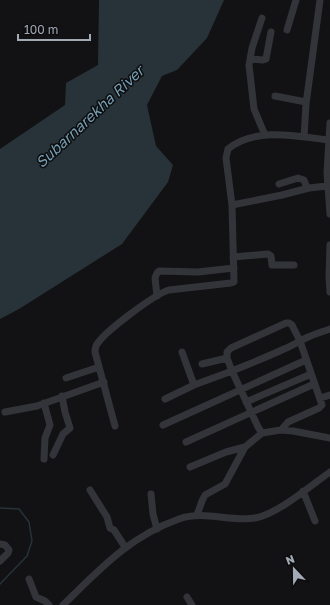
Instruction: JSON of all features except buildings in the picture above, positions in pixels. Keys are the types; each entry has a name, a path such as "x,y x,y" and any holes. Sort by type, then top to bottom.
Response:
{"street":[{"path":"287,30 296,0"},
{"path":"304,137 306,102 320,0"},
{"path":"262,18 250,59 249,70 254,109 265,135"},
{"path":"250,59 266,59 271,32"},
{"path":"275,96 306,102"},
{"path":"330,123 327,186 330,214"},
{"path":"115,426 95,352 95,348 99,343 126,316 169,290 233,283 235,280 232,205 226,158 228,149 246,139 265,135 328,140"},
{"path":"279,184 300,178 304,180 307,188"},
{"path":"232,205 282,195 307,188 327,186"},
{"path":"330,245 330,292"},
{"path":"233,257 268,254 272,265 294,265"},
{"path":"157,296 155,278 156,273 198,272 234,268"},
{"path":"262,433 232,371 227,358 227,352 231,348 289,323 292,325 300,341 322,403 321,407 288,422 281,430"},
{"path":"165,399 194,385 232,371 330,329"},
{"path":"182,352 194,385"},
{"path":"202,364 227,358"},
{"path":"163,426 306,360"},
{"path":"66,378 99,367"},
{"path":"246,402 311,374"},
{"path":"5,412 31,407 104,382"},
{"path":"186,442 314,384"},
{"path":"320,398 330,395"},
{"path":"53,455 63,434 70,428 62,396"},
{"path":"44,403 50,425 45,438 44,460"},
{"path":"197,515 205,495 228,481 245,447 262,433 281,430 330,438"},
{"path":"190,467 226,452 245,447"},
{"path":"63,605 110,559 125,547 157,529 178,519 197,515 248,519 256,518 281,507 330,472"},
{"path":"90,490 107,517 110,528 114,530 125,547"},
{"path":"303,491 315,521"},
{"path":"151,494 152,514 157,529"},
{"path":"0,544 6,545 9,550 0,561"},
{"path":"29,579 36,597 45,601 49,605"},
{"path":"187,597 192,605"}],"water":[{"name":"Subarnarekha River","path":"99,0 224,0 207,38 177,70 162,76 147,105 156,146 173,165 168,182 122,244 19,309 0,319 0,149 65,105 66,83 98,65"}],"waterway":[{"path":"0,508 19,509 29,522 32,541 27,556 0,584"}]}
